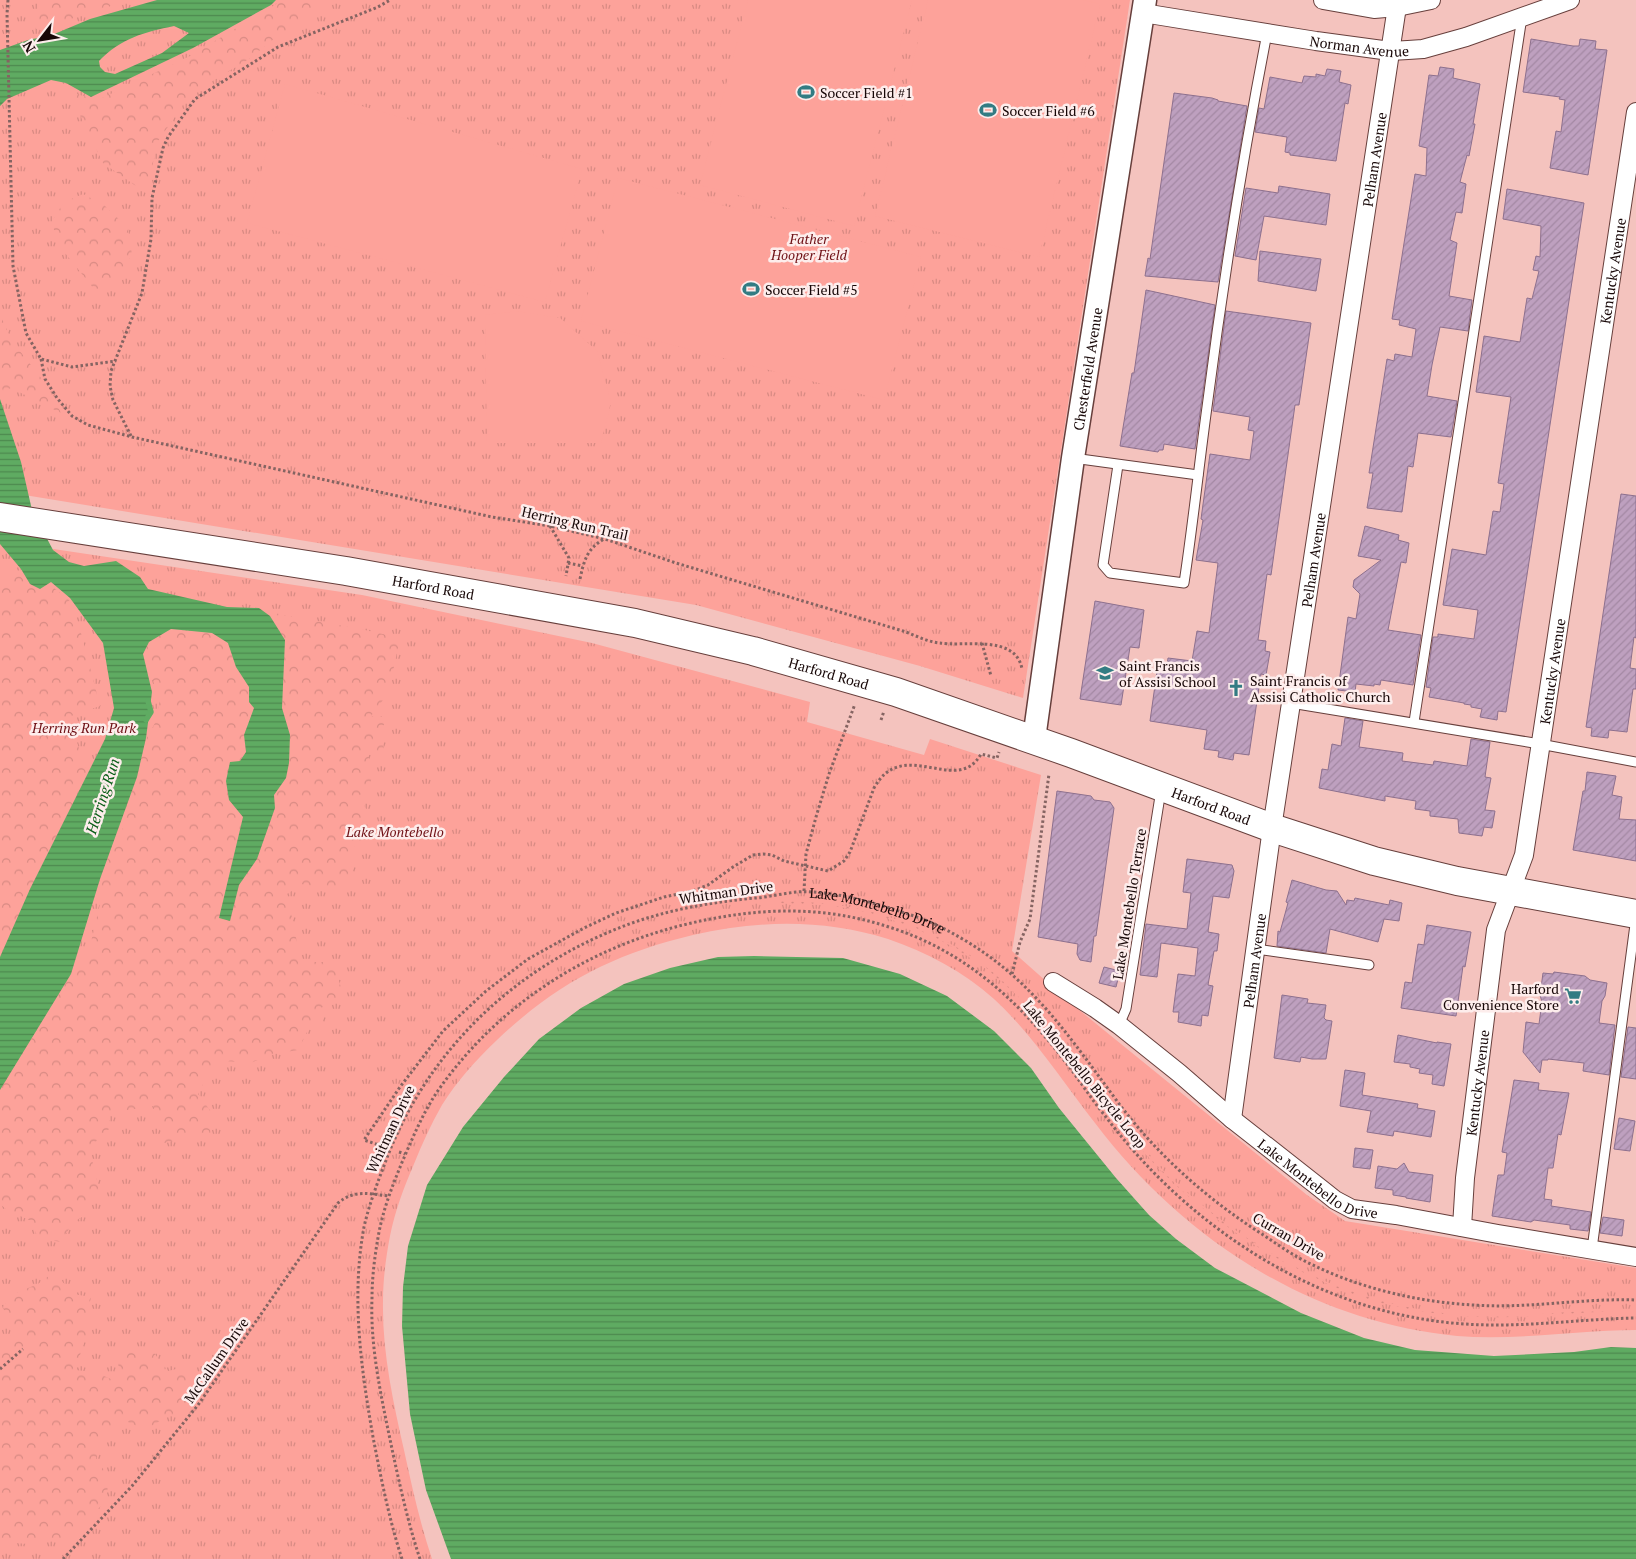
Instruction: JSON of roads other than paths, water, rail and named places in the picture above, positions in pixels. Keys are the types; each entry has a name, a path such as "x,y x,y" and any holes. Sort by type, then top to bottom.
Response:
{"main road":[{"name":"Harford Road","path":"0,517 346,571 634,623 753,651 863,682 1034,739 1272,828 1374,861 1457,881 1636,914"}],"street":[{"path":"1323,0 1374,9 1398,3 1431,0"},
{"name":"Norman Avenue","path":"1144,6 1267,34 1390,51 1423,49 1466,37 1570,0"},
{"name":"Pelham Avenue","path":"1232,1119 1272,828 1398,3"},
{"name":"Chesterfield Avenue","path":"1034,739 1073,458 1144,6"},
{"name":"Kentucky Avenue","path":"1462,1227 1465,1178 1496,930 1524,854 1636,112"},
{"name":"Lake Montebello Drive","path":"1053,982 1118,1025 1179,1073 1232,1119 1335,1200 1352,1209 1636,1257"}],"lane":[{"path":"1414,722 1522,17"},
{"path":"1118,465 1103,565 1110,573 1184,583 1208,397 1245,147 1267,34"},
{"path":"1073,458 1198,475"},
{"path":"1291,703 1414,722 1636,762"},
{"name":"Lake Montebello Terrace","path":"1118,1025 1126,1009 1161,786"},
{"path":"1592,1249 1636,914"},
{"path":"1256,950 1369,965"}],"water":[{"path":"157,0 276,0 271,5 193,48 91,97 66,83 51,80 7,99 0,106 0,50 28,40 52,35 90,19","holes":["174,26 189,33 162,53 115,74 105,72 100,67 99,61 107,53 134,37"]},
{"name":"Herring Run","path":"0,399 21,462 32,510 53,550 69,562 84,566 116,561 140,577 148,589 227,607 259,608 270,616 285,640 282,708 290,735 289,763 286,778 274,795 275,808 257,859 239,885 230,921 219,918 243,817 229,800 226,781 230,762 240,761 246,752 244,735 254,708 249,702 249,687 236,667 228,643 212,633 171,629 149,642 143,654 152,692 146,738 137,777 100,879 71,974 0,1090 0,957 30,889 105,739 114,708 103,643 70,598 51,582 40,589 30,584 21,569 0,544"},
{"path":"718,957 843,958 900,974 947,996 994,1031 1031,1068 1059,1108 1149,1215 1176,1239 1215,1268 1301,1313 1364,1338 1415,1350 1494,1356 1574,1352 1611,1347 1636,1348 1636,1559 451,1559 426,1490 410,1414 402,1326 403,1287 408,1246 427,1185 463,1127 504,1077 539,1039 581,1008 624,984 670,968"}],"waterway":[{"name":"Herring Run","path":"146,720 151,712 148,701"}],"place":[{"name":"Soccer Field #1","path":"806,92"},
{"name":"Soccer Field #6","path":"988,110"},
{"name":"Soccer Field #5","path":"751,289"},
{"name":"Saint Francis of Assisi School","path":"1105,673"},
{"name":"Saint Francis of Assisi Catholic Church","path":"1236,688"},
{"name":"Harford Convenience Store","path":"1573,996"}],"park label":[{"name":"Father Hooper Field","path":"809,246"},
{"name":"Herring Run Park","path":"84,727"},
{"name":"Lake Montebello","path":"395,831"}]}
